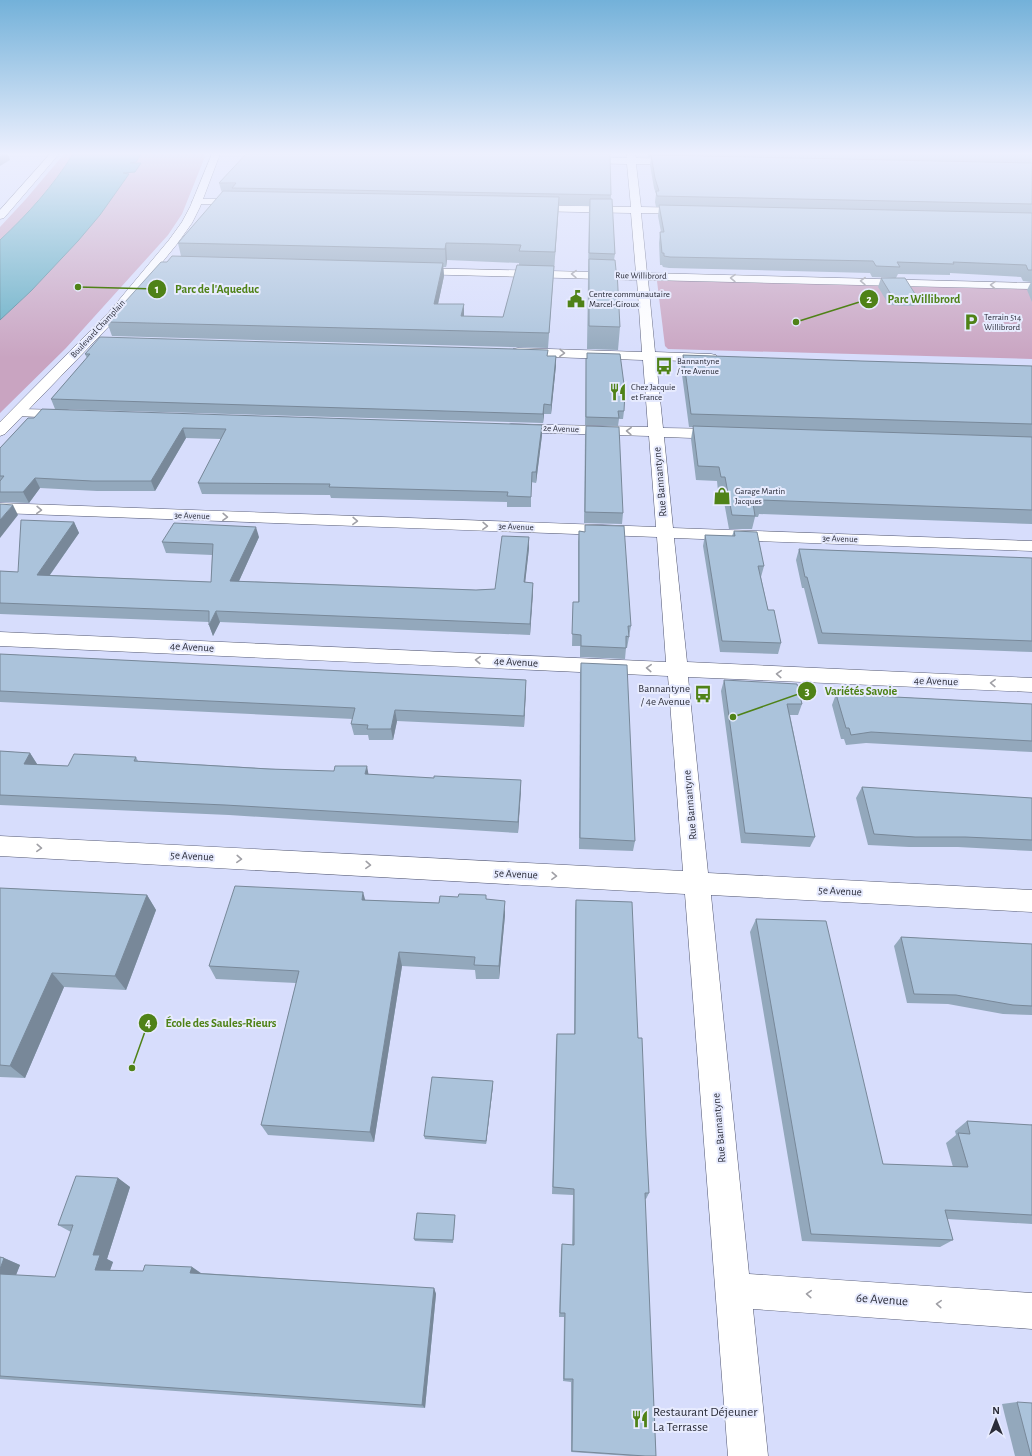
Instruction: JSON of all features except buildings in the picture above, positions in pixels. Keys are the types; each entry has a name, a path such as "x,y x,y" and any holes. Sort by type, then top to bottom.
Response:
{"street":[{"name":"Boulevard Champlain","path":"0,431 89,341 155,265 182,230 186,222"},
{"name":"Rue Bannantyne","path":"637,222 748,1456"},
{"path":"155,265 169,265"},
{"name":"Rue Willibrord","path":"400,270 1032,286"},
{"path":"89,341 103,341"},
{"path":"505,352 724,358"},
{"path":"19,413 83,415"},
{"name":"2e Avenue","path":"494,427 736,435"},
{"name":"3e Avenue","path":"0,508 1032,546"},
{"name":"4e Avenue","path":"0,639 1032,685"},
{"name":"5e Avenue","path":"0,846 1032,901"},
{"name":"6e Avenue","path":"733,1290 795,1293 1032,1311"}],"shaded area":[{"path":"5,222 18,222 0,240 0,227"},
{"path":"93,222 177,222 168,235 66,348 0,413 0,320 31,291"},
{"path":"671,280 1031,289 1032,359 668,349 665,346 657,281"}],"water":[{"path":"18,222 94,222 31,291 0,320 0,240"}],"place":[{"name":"Parc de l'Aqueduc","path":"78,287"},
{"name":"Centre communautaire Marcel-Giroux","path":"576,299"},
{"name":"Parc Willibrord","path":"796,322"},
{"name":"Terrain 514 Willibrord","path":"971,322"},
{"name":"Bannantyne / 1re Avenue","path":"664,366"},
{"name":"Chez Jacquie et France","path":"618,392"},
{"name":"Garage Martin Jacques","path":"722,496"},
{"name":"Bannantyne / 4e Avenue","path":"703,694"},
{"name":"Variétés Savoie","path":"733,717"},
{"name":"École des Saules-Rieurs","path":"132,1068"},
{"name":"Restaurant Déjeuner La Terrasse","path":"640,1419"}]}
